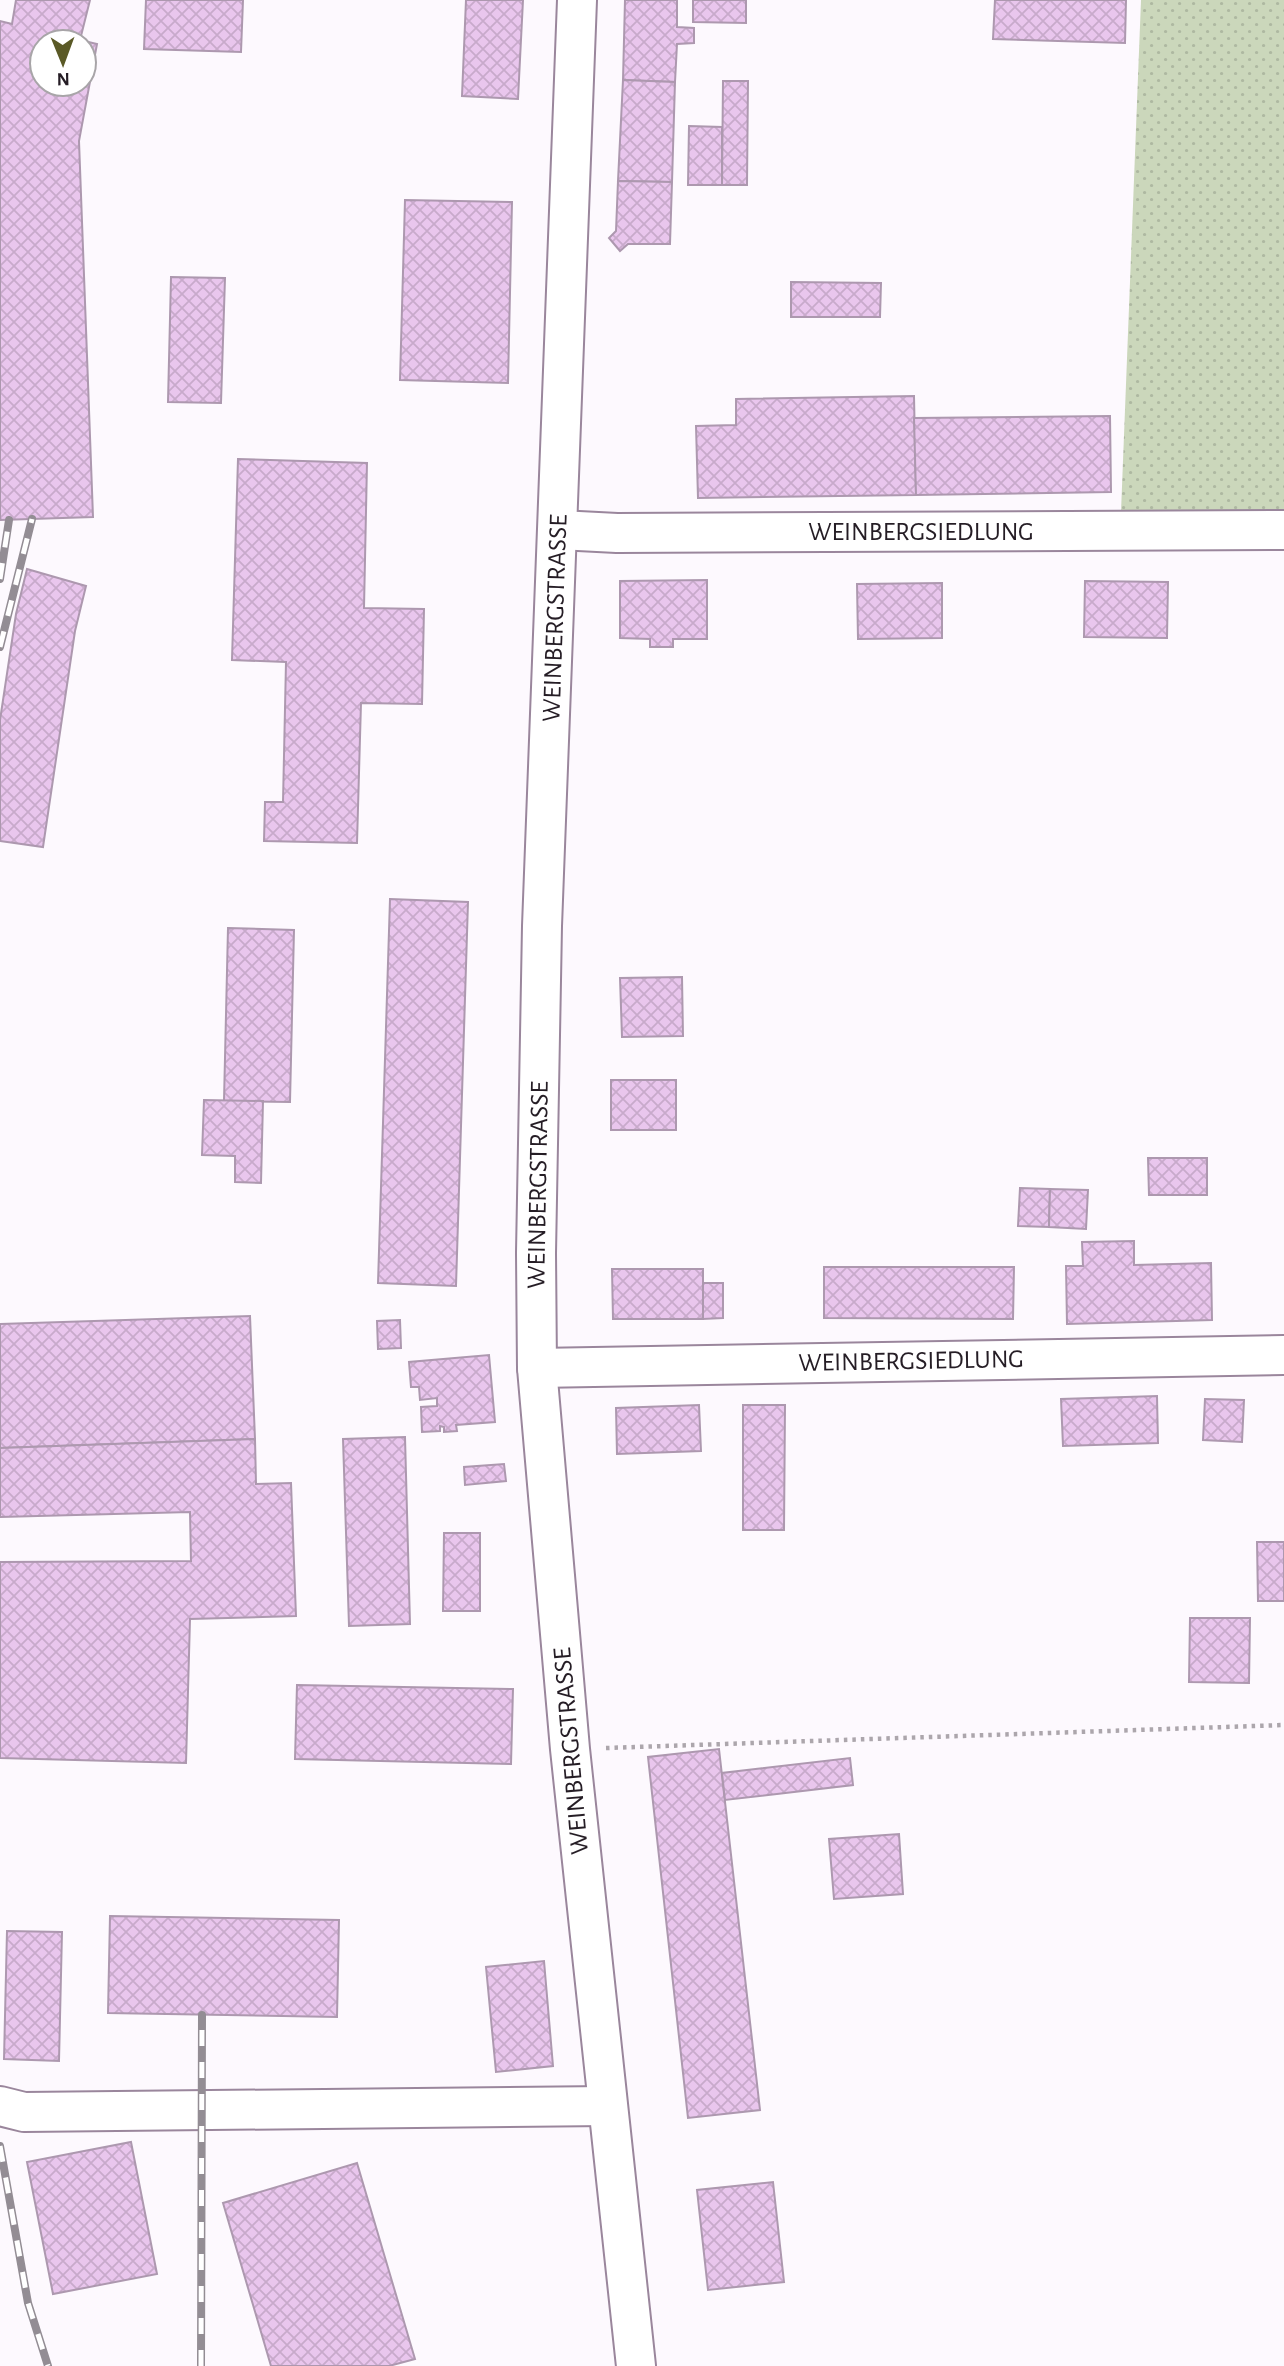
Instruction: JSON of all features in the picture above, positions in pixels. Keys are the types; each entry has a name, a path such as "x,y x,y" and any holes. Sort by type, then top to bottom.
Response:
{"street":[{"name":"WEINBERGSTRASSE","path":"577,0 542,926 536,1253 537,1368 570,1749 636,2366"},
{"name":"WEINBERGSIEDLUNG","path":"559,530 617,533 1284,530"},
{"name":"WEINBERGSIEDLUNG","path":"537,1368 1284,1354"},
{"path":"0,2106 24,2112 607,2106"}],"path":[{"path":"570,1749 1284,1725"}],"green space":[{"path":"1141,0 1284,0 1284,510 1121,512"}],"building":[{"path":"16,0 90,0 83,28 28,28 28,98 87,98 79,141 93,517 0,520 0,21 12,24"},
{"path":"146,0 243,0 241,52 144,49"},
{"path":"466,0 523,0 518,99 462,96"},
{"path":"625,0 677,0 677,27 694,28 694,43 677,44 675,82 623,80"},
{"path":"693,0 746,0 746,23 693,22"},
{"path":"995,0 1126,0 1125,43 993,39"},
{"path":"623,80 675,82 672,182 618,181"},
{"path":"723,81 748,81 747,185 722,185"},
{"path":"689,126 722,127 722,185 688,185"},
{"path":"618,181 672,182 670,244 628,244 620,251 609,238 616,231"},
{"path":"405,200 512,202 508,383 400,380"},
{"path":"171,277 225,278 221,403 168,402"},
{"path":"791,282 881,283 880,317 791,317"},
{"path":"914,396 916,495 698,498 696,426 736,425 736,399"},
{"path":"1110,416 1111,492 916,495 914,418"},
{"path":"238,459 367,463 364,608 424,609 422,704 361,703 357,843 264,841 265,802 283,802 286,662 232,660"},
{"path":"27,569 86,586 75,631 43,847 0,841 0,720 16,614"},
{"path":"707,580 707,639 673,639 673,647 650,647 650,639 620,638 620,581"},
{"path":"1085,581 1168,582 1167,638 1084,637"},
{"path":"942,583 942,638 858,639 857,584"},
{"path":"390,899 468,902 456,1286 378,1283"},
{"path":"228,928 294,930 290,1102 224,1101"},
{"path":"682,977 683,1036 622,1037 620,978"},
{"path":"611,1080 676,1080 676,1130 611,1130"},
{"path":"204,1100 263,1101 261,1183 235,1182 235,1156 202,1155"},
{"path":"1148,1158 1207,1158 1207,1195 1149,1195"},
{"path":"1020,1188 1050,1189 1049,1227 1018,1226"},
{"path":"1050,1189 1088,1190 1086,1229 1049,1227"},
{"path":"1134,1241 1134,1265 1211,1263 1212,1320 1067,1324 1066,1266 1083,1266 1082,1242"},
{"path":"824,1267 1014,1267 1013,1319 824,1318"},
{"path":"612,1269 703,1269 703,1319 613,1319"},
{"path":"703,1283 723,1283 723,1318 703,1319"},
{"path":"250,1316 255,1439 0,1448 0,1324"},
{"path":"400,1320 401,1348 378,1349 377,1321"},
{"path":"489,1355 495,1422 456,1425 457,1431 444,1432 444,1427 440,1426 440,1431 422,1432 421,1407 437,1406 437,1398 420,1400 419,1387 411,1387 409,1362"},
{"path":"1157,1396 1158,1443 1063,1446 1061,1399"},
{"path":"1205,1399 1244,1400 1242,1442 1203,1440"},
{"path":"699,1405 701,1451 617,1454 616,1408"},
{"path":"743,1405 785,1405 784,1530 743,1530"},
{"path":"405,1437 410,1624 349,1626 343,1439"},
{"path":"255,1439 256,1484 291,1483 296,1616 190,1619 186,1763 0,1758 0,1562 191,1561 190,1512 0,1517 0,1448"},
{"path":"504,1464 506,1481 465,1485 464,1467"},
{"path":"444,1533 480,1533 480,1611 443,1611"},
{"path":"1257,1542 1284,1542 1284,1601 1258,1601"},
{"path":"1190,1618 1250,1618 1249,1683 1189,1682"},
{"path":"297,1685 513,1689 511,1764 295,1759"},
{"path":"719,1749 760,2110 688,2118 648,1757"},
{"path":"850,1758 853,1785 725,1800 722,1773"},
{"path":"899,1834 903,1894 834,1899 829,1839"},
{"path":"110,1916 339,1920 337,2017 108,2013"},
{"path":"7,1931 62,1932 59,2061 4,2059"},
{"path":"544,1961 553,2066 496,2072 486,1967"},
{"path":"131,2142 157,2274 53,2294 27,2162"},
{"path":"357,2163 415,2359 389,2366 271,2366 223,2203"},
{"path":"773,2182 784,2282 708,2290 697,2190"}],"railway":[{"path":"0,647 32,519"},
{"path":"0,579 9,520"},
{"path":"201,2366 202,2015"},
{"path":"0,2146 28,2303 48,2366"}]}
